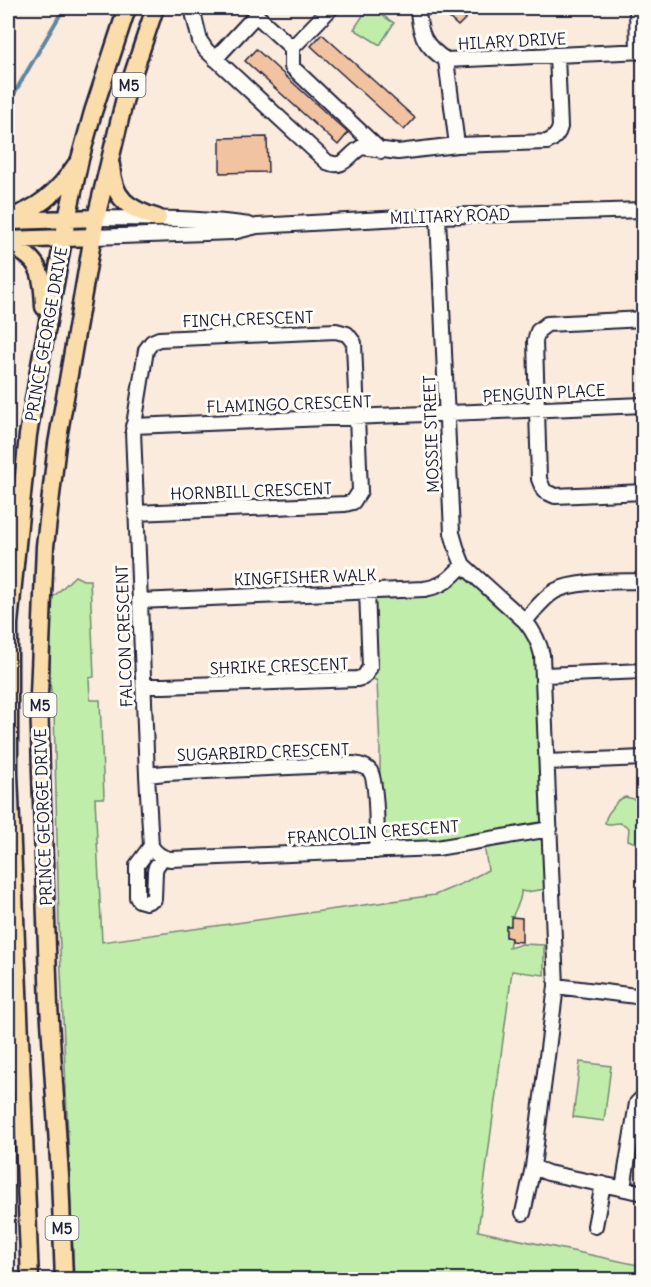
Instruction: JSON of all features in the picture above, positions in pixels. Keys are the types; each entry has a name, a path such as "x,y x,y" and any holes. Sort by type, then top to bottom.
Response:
{"main road":[{"name":"PRINCE GEORGE DRIVE","path":"30,1280 9,773 9,624 28,435 66,219 93,112 127,8"},
{"name":"PRINCE GEORGE DRIVE","path":"64,1280 48,983 40,773 39,695 45,546 57,444 96,218 125,98 155,8"},
{"path":"113,144 112,175 121,198 137,211 158,218"},
{"path":"8,220 47,199 80,159"},
{"name":"MILITARY ROAD","path":"8,220 96,218"},
{"name":"MILITARY ROAD","path":"8,240 93,237"},
{"path":"8,246 21,251 33,261 41,277 44,311 41,359"}],"street":[{"path":"192,8 200,41 206,50 327,162 334,165 342,163 362,147 398,152 457,145 553,140 560,127 557,55"},
{"path":"292,48 331,8"},
{"name":"HILARY DRIVE","path":"418,8 422,37 431,50 446,60 641,52"},
{"path":"636,8 641,52"},
{"path":"215,58 256,11 292,48 292,67 381,151"},
{"path":"446,60 457,145"},
{"name":"MILITARY ROAD","path":"93,237 233,232 257,226 438,216 644,210"},
{"name":"MOSSIE STREET","path":"438,216 452,533 463,565 525,621"},
{"name":"MILITARY ROAD","path":"96,218 158,218 234,222 257,226"},
{"path":"644,319 547,324 540,328 535,341 539,479 544,491 555,496 644,492"},
{"name":"FINCH CRESCENT","path":"133,426 145,354 152,342 159,339 336,332 347,334 354,344 358,418"},
{"name":"PENGUIN PLACE","path":"447,414 644,405"},
{"name":"FLAMINGO CRESCENT","path":"133,426 447,414"},
{"name":"HORNBILL CRESCENT","path":"136,513 349,504 356,499 360,491 358,418"},
{"name":"FALCON CRESCENT","path":"133,426 151,846"},
{"name":"KINGFISHER WALK","path":"139,601 424,589 447,581 463,565"},
{"path":"523,1213 533,1167 556,986 544,675 539,641 525,621 548,596 562,588 595,583 644,581"},
{"name":"SHRIKE CRESCENT","path":"143,686 164,687 364,677 370,667 367,591"},
{"path":"544,675 644,671"},
{"path":"548,762 644,758"},
{"name":"SUGARBIRD CRESCENT","path":"147,775 361,766 373,776 377,851"},
{"name":"FRANCOLIN CRESCENT","path":"163,857 170,859 437,848 550,829"},
{"path":"151,846 155,853 163,857 154,871 154,899 146,902 137,897 137,865 151,846"},
{"path":"556,986 644,997"},
{"path":"623,1188 637,1103 644,1096"},
{"path":"533,1167 548,1173 644,1192"},
{"path":"595,1226 603,1185"}],"green space":[{"path":"368,8 394,23 380,45 354,29"},
{"path":"75,576 83,580 90,580 94,677 89,678 90,698 100,700 104,798 95,798 102,942 435,895 488,870 484,845 538,838 544,845 546,889 521,891 511,926 506,926 506,937 511,938 509,948 522,944 544,945 544,975 512,971 478,1231 643,1266 643,1279 74,1279 59,924 54,711 50,683 51,599"},
{"path":"460,577 470,579 525,631 536,654 544,816 537,825 431,843 390,845 382,840 380,834 377,681 369,676 372,602 378,596 434,593 445,589"},
{"path":"625,797 643,801 643,846 628,840 629,828 625,825 605,823 617,801"},
{"path":"580,1062 611,1066 604,1121 573,1117"}],"building":[{"path":"456,8 476,8 458,26 447,16"},
{"path":"322,34 415,118 404,130 311,46"},
{"path":"256,49 348,133 338,145 245,61"},
{"path":"267,137 268,172 220,173 220,138"},
{"path":"511,917 522,918 522,942 511,941 511,938 506,937 506,926 511,926"}],"waterway":[{"path":"8,104 64,8"}]}
